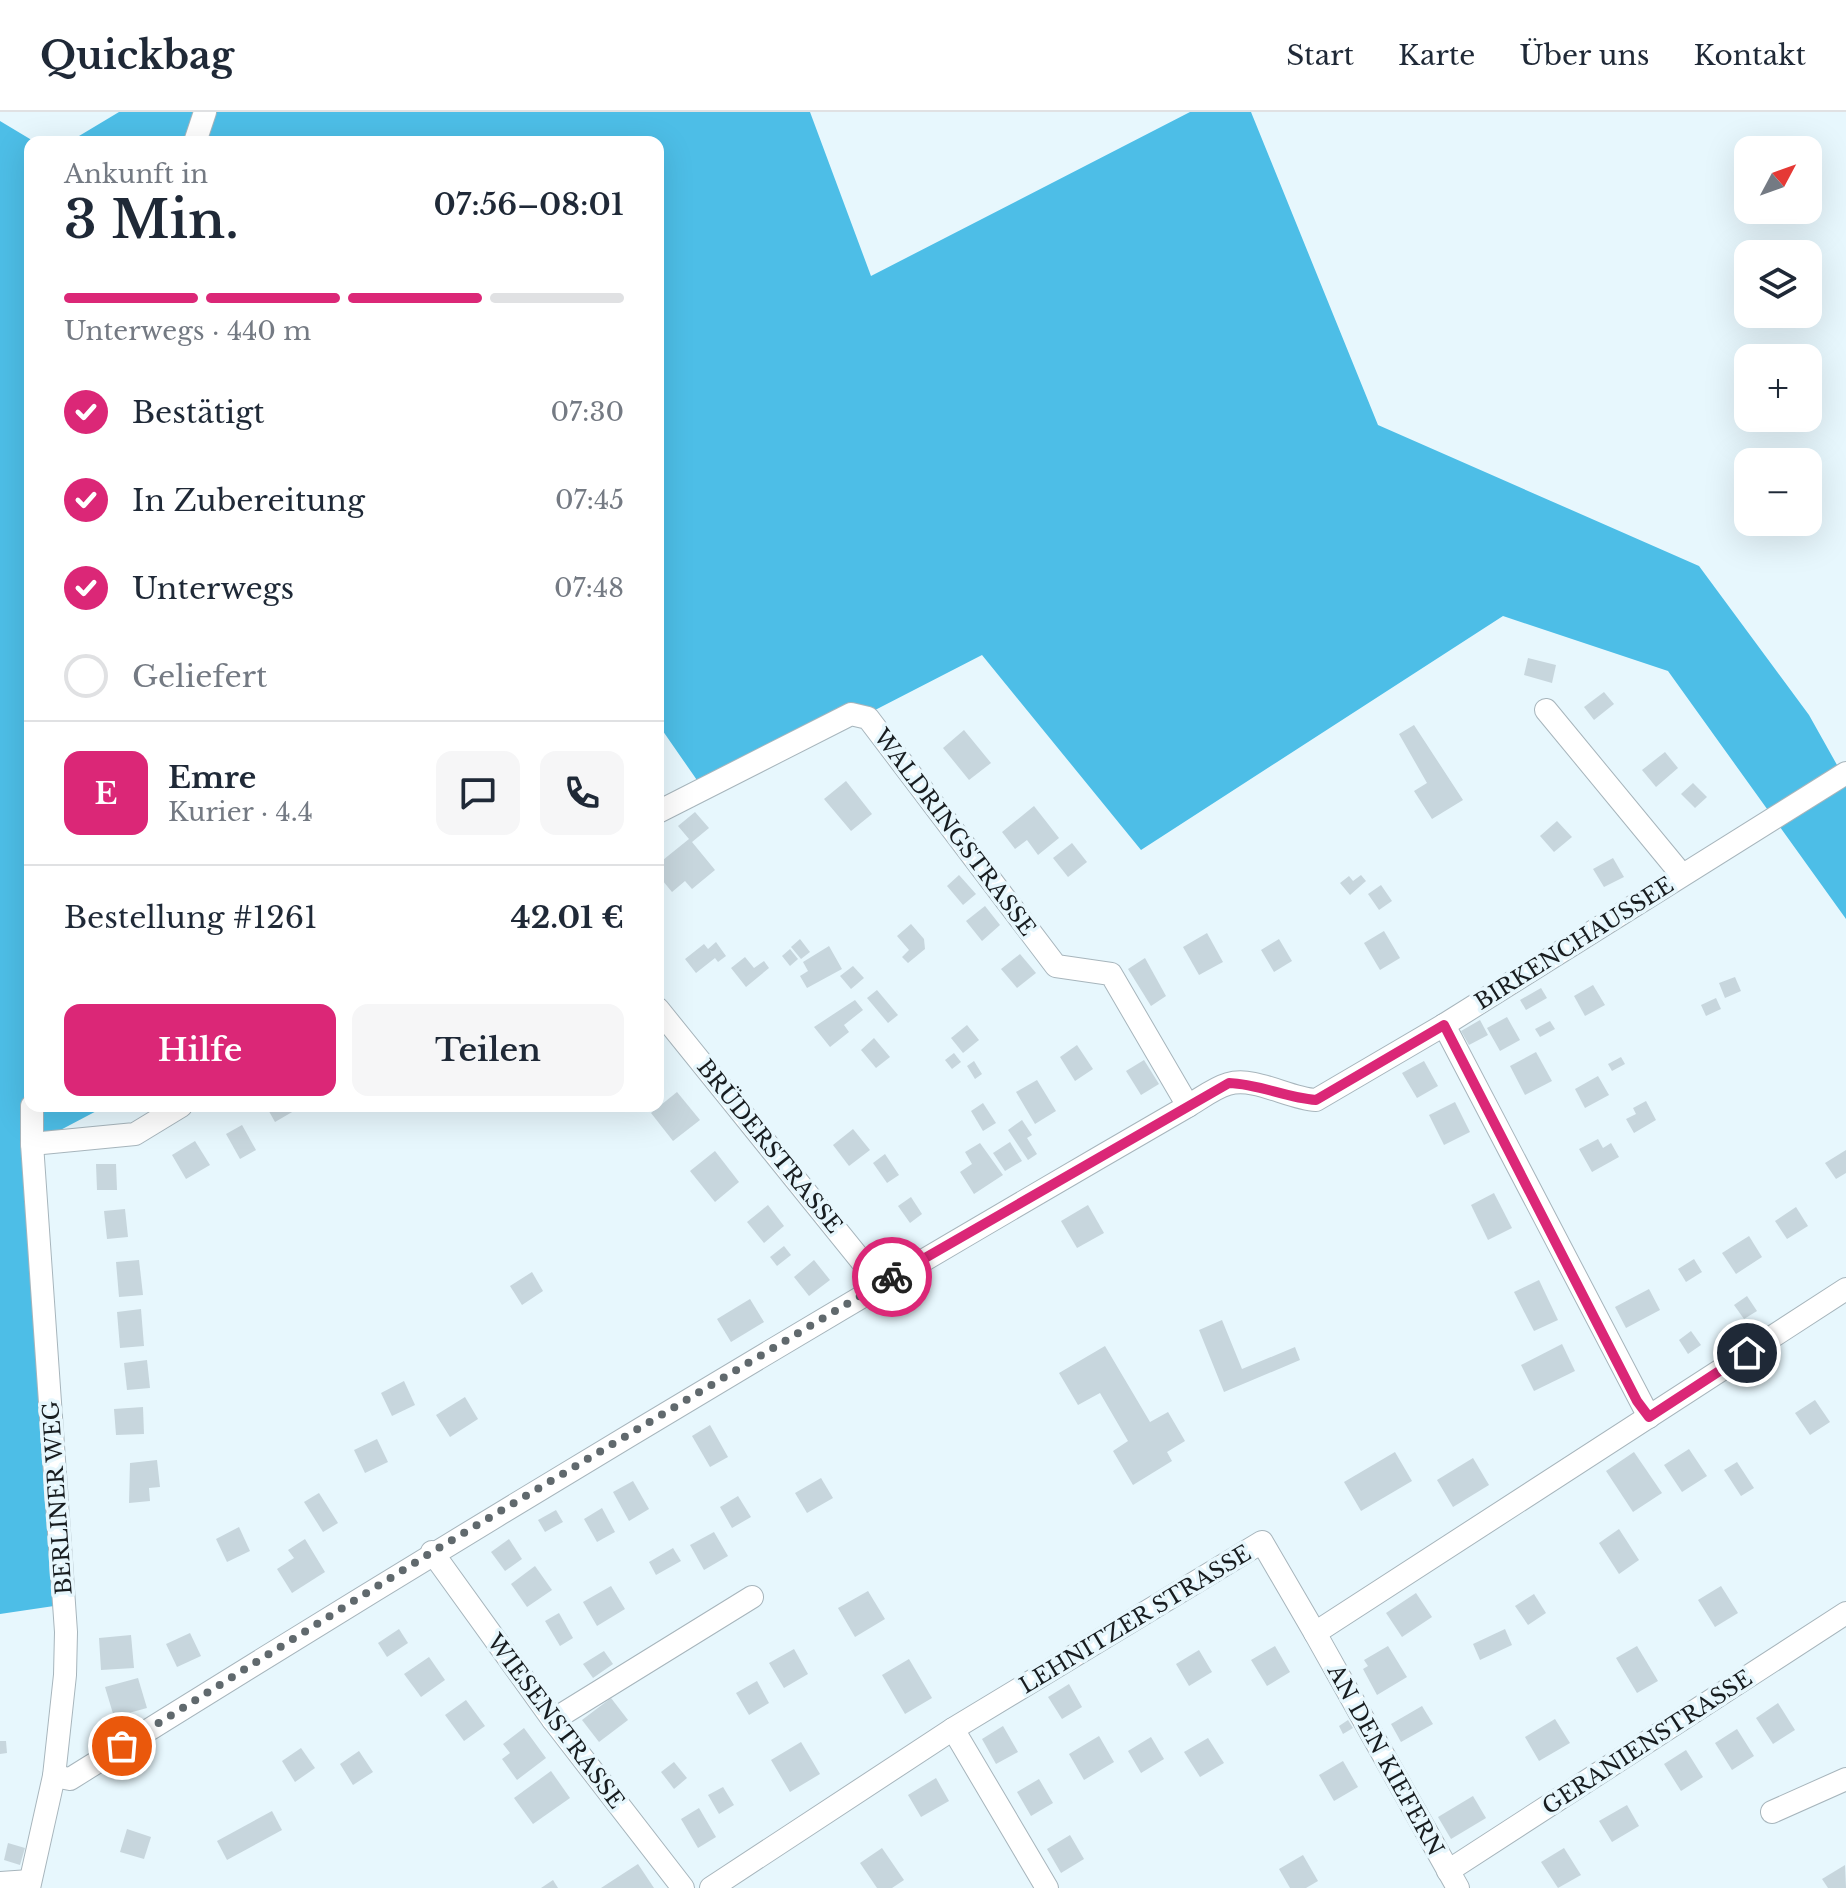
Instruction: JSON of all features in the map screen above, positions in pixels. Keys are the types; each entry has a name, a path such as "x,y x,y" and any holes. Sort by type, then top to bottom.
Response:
{"street":[{"path":"197,136 205,112"},
{"name":"BIRKENCHAUSSEE","path":"1546,710 1682,875"},
{"name":"WALDRINGSTRASSE","path":"664,809 851,714 868,718 1056,966 1111,974 1188,1106"},
{"name":"BIRKENCHAUSSEE","path":"54,1776 70,1779 432,1552 880,1284 1229,1083 1252,1084 1299,1099 1316,1100 1444,1025 1846,773"},
{"name":"BRÜDERSTRASSE","path":"664,1016 880,1284"},
{"path":"1444,1025 1637,1401 1649,1417"},
{"name":"BERLINER WEG","path":"29,1885 54,1776 65,1675 66,1632 32,1112"},
{"path":"32,1144 135,1134 171,1112"},
{"path":"1315,1633 1846,1289"},
{"name":"LEHNITZER STRASSE","path":"711,1888 953,1729 1262,1542 1315,1633"},
{"name":"WIESENSTRASSE","path":"432,1552 553,1720 683,1888"},
{"path":"553,1720 752,1597"},
{"name":"GERANIENSTRASSE","path":"1453,1879 1846,1613"},
{"name":"AN DEN KIEFERN","path":"1315,1633 1453,1879"},
{"path":"953,1729 1047,1888"},
{"path":"1772,1812 1846,1779"},
{"path":"0,1883 29,1885"}],"shaded area":[{"path":"119,112 810,112 871,276 1190,112 1251,112 1378,425 1699,566 1809,715 1846,781 1846,919 1668,671 1503,616 1141,850 982,655 708,796 664,733 664,136 79,136"},
{"path":"0,121 25,136 24,1112 95,1112 32,1145 54,1606 0,1614"}],"building":[{"path":"1528,658 1556,665 1552,683 1524,675"},
{"path":"1604,692 1614,704 1594,720 1584,707"},
{"path":"1414,725 1463,800 1432,819 1414,791 1427,783 1399,734"},
{"path":"964,730 991,763 969,780 943,748"},
{"path":"1665,752 1678,768 1656,787 1642,770"},
{"path":"846,781 872,814 851,831 824,799"},
{"path":"1693,783 1707,797 1695,808 1681,794"},
{"path":"1034,806 1059,838 1038,855 1027,840 1015,849 1002,832"},
{"path":"695,812 709,828 692,842 715,870 692,889 685,881 672,892 664,882 664,859 689,839 678,826"},
{"path":"1557,821 1572,837 1554,852 1540,836"},
{"path":"1072,843 1087,862 1068,877 1053,858"},
{"path":"1613,858 1624,877 1604,887 1593,869"},
{"path":"959,875 976,894 963,905 947,886"},
{"path":"1361,875 1366,881 1350,895 1340,883 1349,876 1353,881"},
{"path":"1381,885 1392,901 1379,910 1368,894"},
{"path":"985,906 1000,925 982,941 966,921"},
{"path":"911,924 924,939 925,949 908,963 902,957 909,950 897,936"},
{"path":"1384,931 1400,958 1380,970 1364,943"},
{"path":"1207,933 1223,962 1199,975 1183,947"},
{"path":"800,939 810,952 801,959 791,947"},
{"path":"1279,939 1292,961 1274,972 1261,950"},
{"path":"716,942 726,956 718,962 715,958 696,973 685,959 704,944 708,949"},
{"path":"829,946 842,969 807,988 800,976 808,971 803,962"},
{"path":"790,949 798,959 790,966 782,956"},
{"path":"1020,954 1036,973 1017,988 1001,969"},
{"path":"745,957 754,968 764,961 769,968 746,987 731,968"},
{"path":"1145,958 1166,996 1151,1006 1128,969"},
{"path":"853,966 864,978 851,989 840,976"},
{"path":"1735,977 1741,991 1725,998 1719,983"},
{"path":"1593,985 1605,1005 1585,1016 1574,996"},
{"path":"1541,988 1547,998 1526,1010 1520,1000"},
{"path":"877,990 898,1015 888,1023 867,998"},
{"path":"1716,998 1721,1009 1706,1016 1701,1005"},
{"path":"855,1000 863,1010 844,1025 849,1032 830,1047 814,1027"},
{"path":"1507,1017 1520,1040 1500,1051 1487,1028"},
{"path":"1480,1020 1488,1035 1469,1045 1461,1031"},
{"path":"1550,1021 1555,1029 1540,1037 1535,1029"},
{"path":"967,1025 979,1040 963,1053 951,1038"},
{"path":"874,1038 890,1057 876,1068 861,1050"},
{"path":"1077,1045 1093,1069 1075,1081 1060,1057"},
{"path":"1536,1052 1552,1081 1525,1095 1510,1066"},
{"path":"954,1053 961,1062 952,1069 945,1060"},
{"path":"1621,1057 1625,1064 1612,1071 1608,1064"},
{"path":"1144,1060 1159,1084 1141,1095 1126,1071"},
{"path":"974,1061 982,1074 975,1079 967,1066"},
{"path":"1424,1061 1438,1086 1417,1098 1402,1073"},
{"path":"1598,1076 1609,1095 1585,1108 1575,1089"},
{"path":"1037,1080 1056,1111 1035,1124 1016,1092"},
{"path":"677,1092 700,1120 673,1141 651,1113 664,1112 664,1102"},
{"path":"1646,1101 1656,1120 1634,1133 1626,1119 1636,1114 1633,1108"},
{"path":"1455,1102 1470,1132 1444,1145 1429,1115"},
{"path":"983,1103 996,1123 983,1131 971,1111"},
{"path":"269,1112 292,1112 275,1122"},
{"path":"1022,1120 1032,1135 1027,1138 1037,1154 1028,1160 1008,1130"},
{"path":"242,1125 256,1150 240,1159 226,1134"},
{"path":"853,1129 870,1150 849,1166 833,1145"},
{"path":"1598,1139 1603,1148 1611,1143 1619,1157 1592,1172 1579,1149"},
{"path":"195,1141 210,1165 186,1179 172,1155"},
{"path":"1010,1142 1022,1161 1005,1171 993,1153"},
{"path":"980,1143 1003,1175 974,1194 960,1172 972,1164 965,1152"},
{"path":"1846,1150 1846,1173 1836,1179 1825,1163"},
{"path":"715,1151 739,1182 715,1202 690,1171"},
{"path":"885,1154 899,1175 887,1183 873,1163"},
{"path":"96,1164 116,1164 117,1190 97,1190"},
{"path":"1494,1193 1512,1228 1488,1240 1471,1205"},
{"path":"911,1197 922,1214 910,1223 898,1206"},
{"path":"768,1205 784,1226 764,1243 747,1222"},
{"path":"1088,1205 1104,1233 1077,1248 1061,1221"},
{"path":"1796,1207 1808,1226 1787,1239 1775,1221"},
{"path":"125,1209 128,1237 107,1239 104,1211"},
{"path":"1749,1236 1762,1257 1736,1274 1722,1253"},
{"path":"784,1246 791,1255 777,1266 770,1257"},
{"path":"1694,1259 1702,1272 1686,1282 1678,1269"},
{"path":"139,1260 143,1295 119,1297 116,1262"},
{"path":"814,1260 830,1280 809,1296 794,1277"},
{"path":"532,1272 543,1291 522,1305 510,1286"},
{"path":"1539,1280 1558,1320 1534,1331 1514,1292"},
{"path":"1649,1289 1660,1310 1626,1328 1615,1307"},
{"path":"1747,1296 1757,1311 1744,1319 1734,1305"},
{"path":"750,1299 764,1322 731,1342 717,1319"},
{"path":"141,1309 144,1346 120,1348 117,1312"},
{"path":"1222,1320 1242,1369 1295,1347 1300,1360 1224,1392 1199,1330"},
{"path":"1691,1331 1701,1345 1688,1354 1679,1340"},
{"path":"1562,1344 1575,1371 1534,1391 1521,1365"},
{"path":"1105,1346 1150,1422 1168,1412 1185,1441 1167,1452 1172,1461 1133,1485 1113,1451 1128,1441 1100,1393 1078,1405 1059,1373"},
{"path":"147,1360 150,1388 127,1390 124,1363"},
{"path":"404,1381 415,1405 392,1416 381,1393"},
{"path":"465,1397 478,1419 450,1437 436,1415"},
{"path":"1815,1400 1830,1422 1810,1435 1795,1413"},
{"path":"143,1407 144,1434 116,1435 114,1409"},
{"path":"710,1425 728,1457 710,1467 692,1436"},
{"path":"377,1439 388,1462 365,1473 354,1450"},
{"path":"1689,1449 1707,1476 1682,1492 1664,1465"},
{"path":"1395,1452 1412,1481 1361,1511 1344,1482"},
{"path":"1634,1452 1662,1493 1633,1512 1606,1471"},
{"path":"1473,1458 1489,1485 1453,1507 1437,1480"},
{"path":"157,1460 160,1487 149,1488 150,1501 129,1503 130,1463"},
{"path":"1737,1462 1754,1488 1741,1496 1724,1470"},
{"path":"821,1478 833,1498 807,1513 795,1493"},
{"path":"633,1481 649,1509 629,1521 613,1492"},
{"path":"319,1493 338,1523 323,1532 304,1502"},
{"path":"738,1496 751,1517 732,1528 720,1507"},
{"path":"602,1508 615,1532 597,1542 584,1519"},
{"path":"556,1510 563,1522 545,1532 538,1520"},
{"path":"239,1527 250,1551 227,1562 216,1539"},
{"path":"1619,1529 1639,1560 1619,1574 1599,1543"},
{"path":"714,1532 728,1556 704,1570 690,1545"},
{"path":"305,1539 325,1572 292,1593 277,1569 294,1558 288,1550"},
{"path":"509,1539 522,1559 505,1571 491,1552"},
{"path":"673,1548 681,1561 656,1575 649,1562"},
{"path":"535,1566 552,1590 527,1607 511,1584"},
{"path":"611,1586 625,1609 597,1626 583,1602"},
{"path":"1721,1586 1738,1613 1715,1627 1698,1600"},
{"path":"868,1591 885,1619 855,1637 838,1608"},
{"path":"1416,1593 1432,1617 1402,1637 1386,1613"},
{"path":"1534,1594 1546,1613 1528,1625 1515,1606"},
{"path":"559,1613 573,1638 560,1646 545,1621"},
{"path":"399,1629 408,1643 387,1657 378,1643"},
{"path":"1505,1629 1512,1645 1480,1660 1473,1644"},
{"path":"190,1633 201,1656 177,1667 166,1644"},
{"path":"131,1635 134,1668 101,1670 99,1638"},
{"path":"1275,1646 1290,1672 1267,1686 1251,1660"},
{"path":"1388,1646 1407,1677 1377,1695 1363,1669 1368,1666 1364,1660"},
{"path":"1637,1646 1658,1681 1637,1693 1616,1658"},
{"path":"794,1649 808,1674 784,1688 769,1663"},
{"path":"1199,1650 1212,1672 1189,1686 1176,1664"},
{"path":"604,1651 613,1664 593,1678 583,1664"},
{"path":"429,1657 445,1680 421,1697 404,1674"},
{"path":"909,1659 932,1698 905,1714 882,1675"},
{"path":"138,1678 147,1708 114,1717 105,1687"},
{"path":"757,1681 769,1703 749,1715 736,1693"},
{"path":"1069,1684 1082,1707 1062,1719 1048,1697"},
{"path":"611,1698 628,1720 599,1742 582,1720"},
{"path":"466,1700 485,1726 464,1741 445,1715"},
{"path":"1778,1703 1795,1730 1773,1744 1756,1718"},
{"path":"1422,1706 1433,1724 1401,1742 1391,1724"},
{"path":"1555,1719 1570,1743 1539,1761 1525,1737"},
{"path":"1348,1720 1353,1728 1343,1734 1339,1726"},
{"path":"1003,1726 1018,1752 996,1764 982,1739"},
{"path":"524,1728 546,1758 517,1780 502,1759 510,1753 503,1744"},
{"path":"1737,1729 1754,1756 1732,1770 1715,1743"},
{"path":"1099,1736 1114,1762 1084,1780 1069,1754"},
{"path":"1151,1737 1164,1759 1141,1773 1128,1751"},
{"path":"1208,1738 1224,1763 1200,1777 1184,1752"},
{"path":"0,1741 6,1741 7,1753 0,1754"},
{"path":"801,1742 820,1774 790,1792 771,1760"},
{"path":"301,1748 315,1768 295,1782 282,1761"},
{"path":"1686,1750 1703,1777 1681,1791 1664,1764"},
{"path":"359,1751 373,1772 353,1785 340,1764"},
{"path":"1343,1761 1358,1787 1334,1801 1319,1775"},
{"path":"674,1762 687,1778 674,1789 661,1772"},
{"path":"551,1771 570,1798 533,1824 514,1798"},
{"path":"936,1778 949,1801 921,1817 908,1795"},
{"path":"1039,1779 1053,1803 1031,1816 1017,1792"},
{"path":"723,1787 734,1805 719,1814 708,1795"},
{"path":"1473,1796 1486,1818 1451,1839 1438,1817"},
{"path":"1627,1805 1639,1826 1612,1842 1599,1821"},
{"path":"699,1808 716,1837 698,1848 681,1819"},
{"path":"272,1811 282,1830 227,1860 217,1841"},
{"path":"127,1829 151,1837 144,1859 120,1852"},
{"path":"1070,1835 1084,1859 1061,1873 1047,1849"},
{"path":"8,1843 25,1848 20,1865 4,1860"},
{"path":"882,1848 904,1880 892,1888 877,1888 860,1863"},
{"path":"1564,1848 1581,1875 1558,1888 1541,1862"},
{"path":"1303,1855 1318,1881 1306,1888 1290,1888 1279,1869"},
{"path":"638,1864 654,1888 601,1888"},
{"path":"1845,1865 1846,1888 1828,1888 1822,1879"},
{"path":"553,1880 558,1888 541,1888"}],"way so far":[{"path":"122,1746 432,1552 892,1277"}],"route":[{"path":"892,1277 1229,1083 1252,1084 1299,1099 1316,1100 1444,1025 1637,1401 1649,1417 1747,1353"}]}
